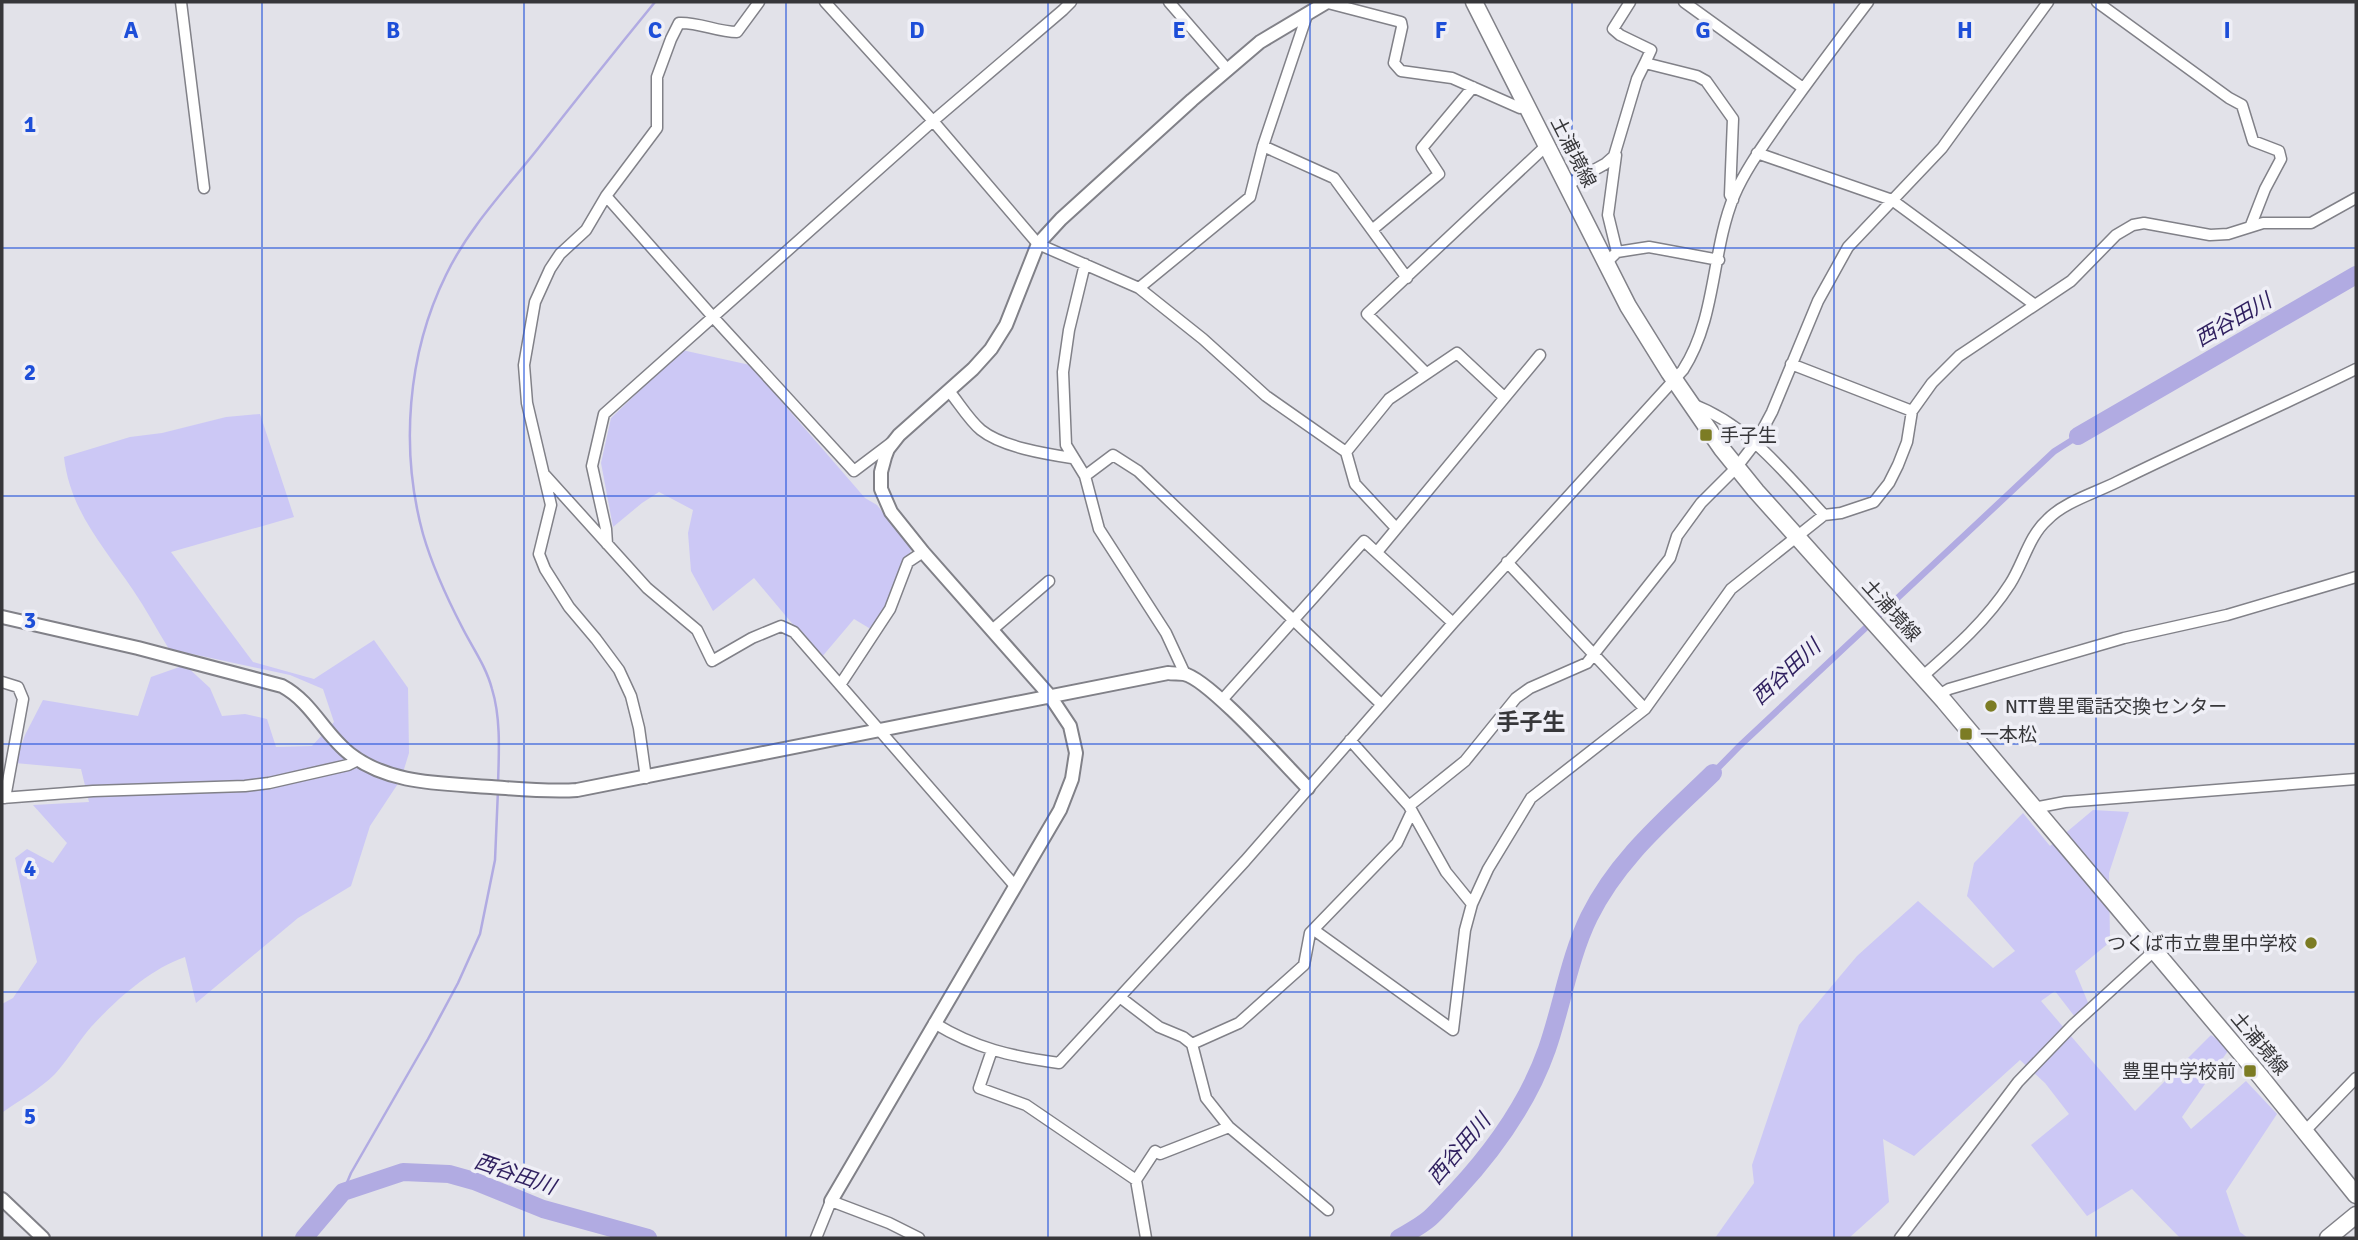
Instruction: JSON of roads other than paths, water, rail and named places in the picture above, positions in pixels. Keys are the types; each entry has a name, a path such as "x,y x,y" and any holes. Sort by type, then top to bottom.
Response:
{"main road":[{"name":"土浦境線","path":"1474,2 1567,185 1612,258 1638,324 1736,468 1923,676 2155,950 2356,1195"},
{"path":"2328,1238 2356,1215"}],"street":[{"path":"181,2 204,188"},
{"path":"646,778 639,728 631,696 619,670 569,607 538,554 551,505 527,403 524,365 535,302 550,269 560,254 586,230 607,196 657,128 657,77 679,23 694,22 727,32 737,32 759,2"},
{"path":"825,2 933,121 1038,244 1139,288 1203,339 1266,396 1346,452 1355,484 1396,528"},
{"path":"607,544 592,466 604,414 1070,2"},
{"path":"1169,2 1228,70"},
{"path":"607,196 854,471 892,442 991,349 1006,325 1038,244 1061,219 1228,70 1261,43 1326,2 1401,22 1394,63 1401,71 1452,78 1520,108 1527,105"},
{"path":"1630,2 1613,29 1651,51 1637,79 1617,151 1608,215 1612,258 1649,247 1719,260"},
{"path":"1684,2 1803,88"},
{"path":"934,1023 969,1044 1021,1058 1059,1063 1121,998 1453,622 1687,363 1699,336 1714,288 1727,215 1733,200 1757,153 1868,2"},
{"path":"1192,1044 1239,1023 1304,965 1310,933 1397,843 1411,809 1465,761 1516,698 1530,688 1587,663 1670,558 1677,536 1701,503 1736,468 1756,442 1772,412 1834,269 1849,247 1942,148 2048,2"},
{"path":"2097,2 2242,105 2253,141 2279,151 2281,159 2265,189 2251,225"},
{"path":"1139,288 1250,197 1263,146 1307,15"},
{"path":"1644,62 1697,76 1706,81 1733,119 1730,195 1733,200"},
{"path":"1372,230 1439,174 1422,148 1473,87"},
{"path":"1426,373 1367,314 1547,145"},
{"path":"1263,146 1334,178 1407,278"},
{"path":"1567,185 1605,163 1617,151"},
{"path":"1757,153 1892,200 2035,304"},
{"path":"1314,930 1452,1030 1465,930 1472,904 1488,869 1531,798 1645,709 1731,589 1824,515 1841,513 1874,502 1889,483 1898,465 1907,442 1912,411 1925,391 1955,359 2071,282 2116,235 2133,225 2144,223 2210,235 2228,234 2251,225 2311,223 2356,198"},
{"path":"1085,264 1069,330 1063,372 1066,445 1085,476 1099,529 1166,633 1185,674"},
{"path":"1346,452 1389,398 1457,353 1504,397"},
{"path":"1377,552 1540,355"},
{"path":"1791,364 1912,411"},
{"path":"1923,676 1977,627 1995,606 2012,582 2046,520 2064,508 2142,470 2356,369"},
{"path":"949,391 982,430 1004,442 1072,458"},
{"path":"1690,403 1731,423 1756,442 1824,515"},
{"path":"816,1238 831,1201 1060,810 1072,779 1076,753 1070,726 1050,696 891,512 881,489 881,472 892,442"},
{"path":"1085,476 1113,455 1138,471 1381,704"},
{"path":"544,475 647,588 697,631 712,661 752,638 781,626 794,632 1015,886"},
{"path":"1222,700 1364,541 1453,622"},
{"path":"840,685 890,609 908,562 923,552"},
{"path":"1507,562 1645,709"},
{"path":"1939,695 2124,638 2227,615 2356,577"},
{"path":"992,630 1049,581"},
{"path":"2,617 282,687 293,692 309,706 333,738 358,760 410,780 551,792 577,790 1168,673 1185,674 1222,700 1308,788"},
{"path":"2,682 19,687 23,699 3,798 93,791 245,786 348,765 358,760"},
{"path":"1350,740 1411,809 1446,873 1472,904"},
{"path":"2035,810 2065,802 2356,779"},
{"path":"1900,1238 2018,1082 2073,1025 2155,950"},
{"path":"1121,998 1159,1027 1183,1037 1192,1044 1206,1098 1229,1127 1328,1210"},
{"path":"992,1050 978,1088 1026,1105 1136,1180"},
{"path":"2305,1131 2356,1079"},
{"path":"1146,1238 1136,1180 1154,1150 1160,1154 1229,1127"},
{"path":"2,1199 43,1238"},
{"path":"831,1201 889,1223 919,1238"}],"waterway":[{"path":"498,784 498,724 492,689 483,665 456,616 435,569 416,502 410,436 416,370 433,305 465,242 655,2"},
{"name":"西谷田川","path":"2078,436 2356,275"},
{"name":"西谷田川","path":"1399,1238 1437,1212 1484,1159 1509,1124 1539,1069 1576,949 1601,896 1629,857 1713,773"},
{"path":"343,1192 351,1173 458,983 480,934 495,860 498,790"},
{"name":"西谷田川","path":"304,1238 343,1192 403,1172 449,1174 474,1181 543,1209 648,1238"}],"place":[{"name":"手子生","path":"1706,435"},
{"name":"NTT豊里電話交換センター","path":"1991,706"},
{"name":"一本松","path":"1966,734"},
{"name":"つくば市立豊里中学校","path":"2311,943"},
{"name":"豊里中学校前","path":"2250,1071"}],"district":[{"name":"手子生","path":"1531,722"}]}
